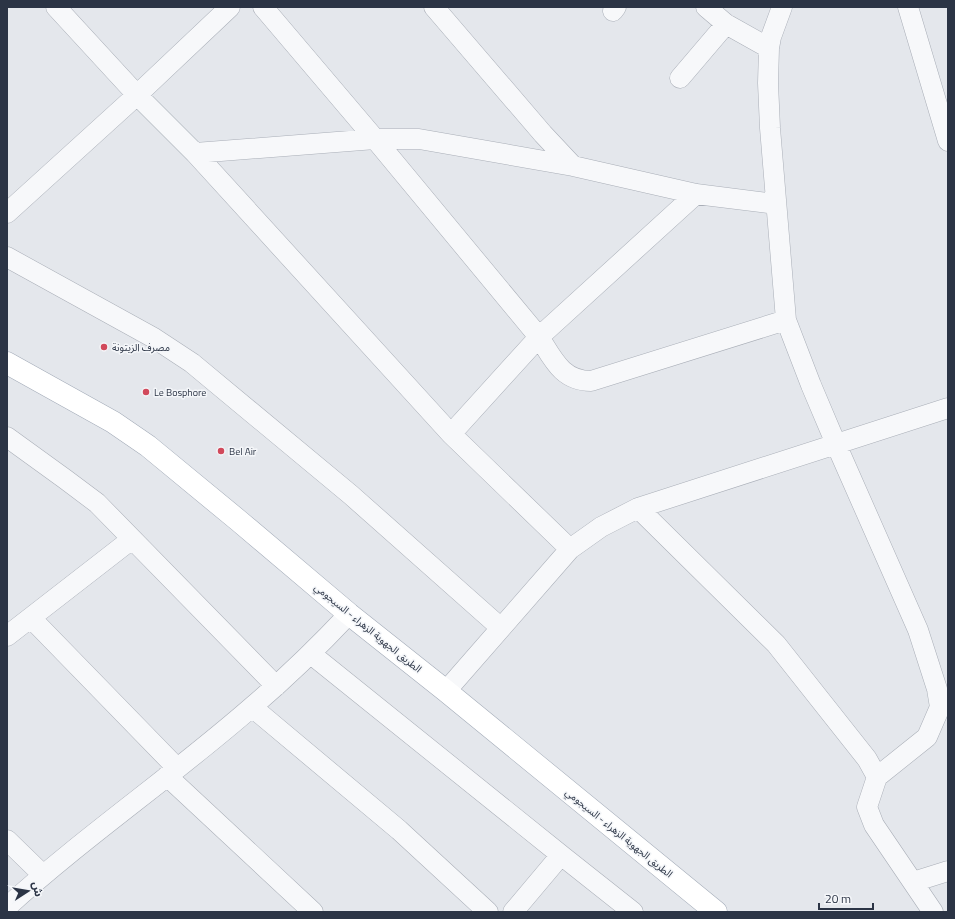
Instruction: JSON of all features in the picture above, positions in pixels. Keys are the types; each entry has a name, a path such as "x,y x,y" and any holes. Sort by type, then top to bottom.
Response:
{"main road":[{"name":"الطريق الجهوية الزهراء - السيجومي","path":"7,363 114,422 148,446 239,520 349,614 446,691 716,912"}],"street":[{"path":"56,7 137,96 195,153 452,434 570,549"},
{"path":"7,213 137,96 230,7"},
{"path":"263,7 375,139 539,337 561,370 574,379 591,381 786,320"},
{"path":"434,7 572,166"},
{"path":"706,7 726,24 769,48"},
{"path":"782,7 771,37 768,63 770,122 786,320 836,444 918,630 944,706 928,738 877,777 867,807 874,825 933,912"},
{"path":"908,7 948,141"},
{"path":"680,78 726,24"},
{"path":"195,153 375,139 419,139 572,166 696,194 776,204"},
{"path":"452,434 539,337 696,194"},
{"path":"7,257 154,338 192,363 351,495 501,628"},
{"path":"446,691 570,549 601,527 638,508 948,408"},
{"path":"7,437 97,503 276,686"},
{"path":"638,508 776,644 867,759 877,777"},
{"path":"7,636 132,539"},
{"path":"7,907 43,875 252,707 311,654 349,614"},
{"path":"31,618 172,772 313,912"},
{"path":"311,654 633,912"},
{"path":"252,707 399,830 488,912"},
{"path":"7,840 43,875"},
{"path":"513,912 561,855"},
{"path":"913,882 948,871"}],"place":[{"name":"مصرف الزيتونة","path":"104,347"},
{"name":"Le Bosphore","path":"146,392"},
{"name":"Bel Air","path":"221,451"}]}
